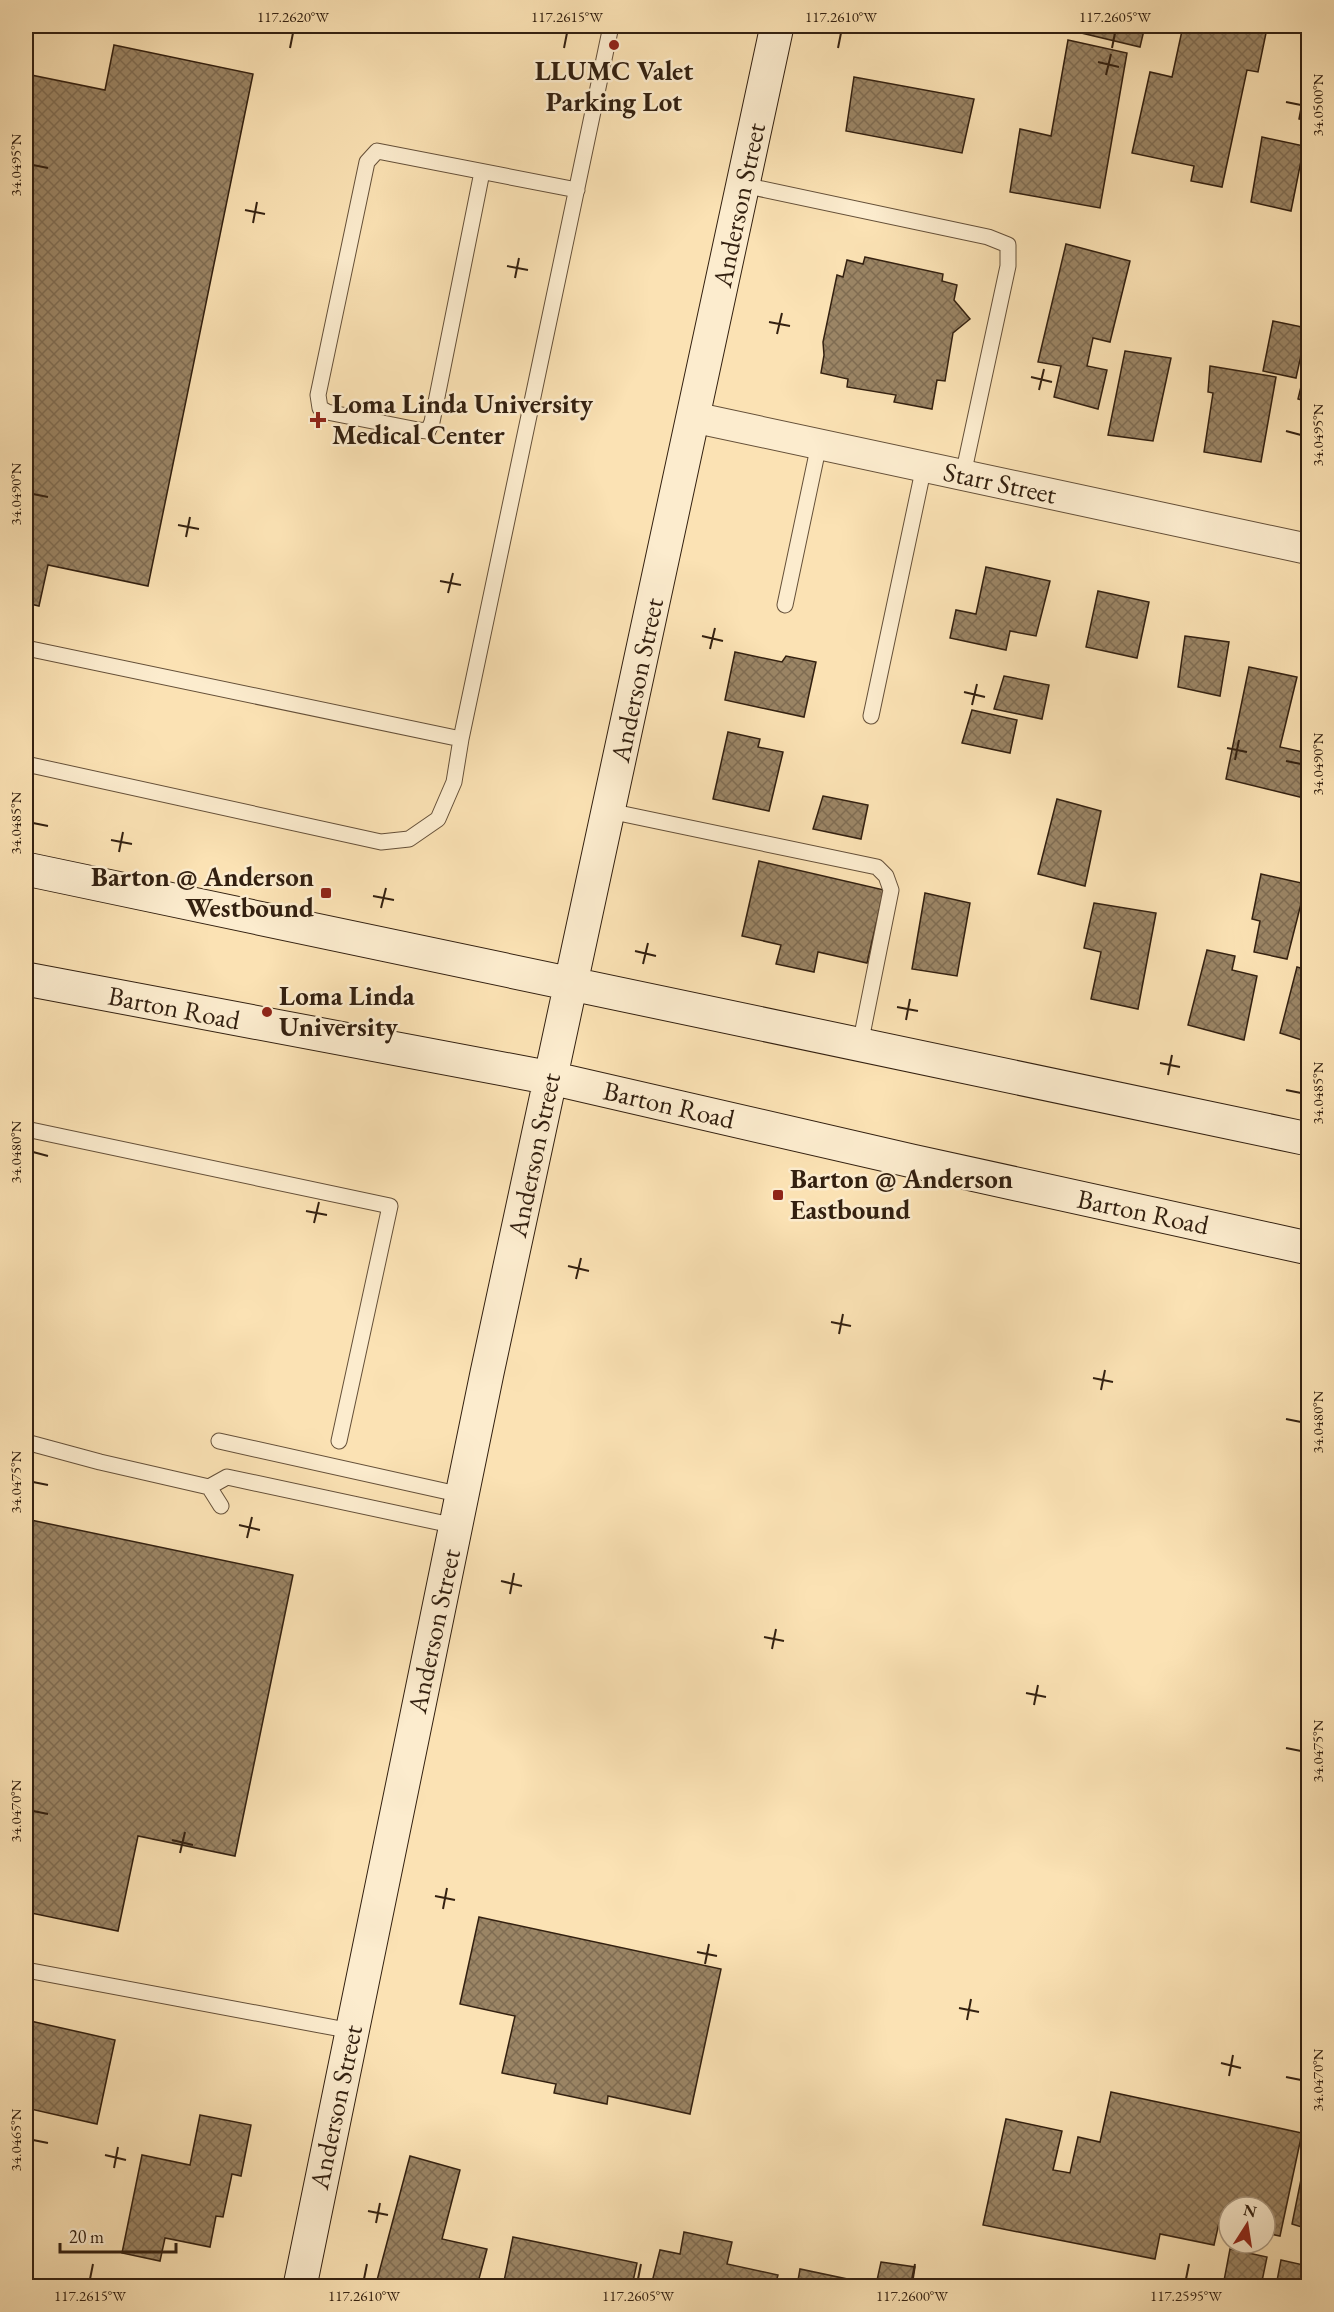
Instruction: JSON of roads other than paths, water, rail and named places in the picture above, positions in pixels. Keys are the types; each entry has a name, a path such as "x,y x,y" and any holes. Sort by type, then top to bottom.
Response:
{"main road":[{"name":"Anderson Street","path":"300,2286 459,1511 777,26"},
{"path":"26,869 1308,1139"},
{"name":"Barton Road","path":"26,979 551,1078 900,1159 1308,1248"}],"street":[{"name":"Starr Street","path":"692,417 1308,549"}],"lane":[{"path":"26,764 381,842 409,839 438,819 454,782 461,739 611,26"},
{"path":"482,172 428,431 339,414 320,408 318,395 367,162 373,154 377,151 577,190"},
{"path":"743,185 988,237 1008,244 1008,266 963,475"},
{"path":"785,605 819,444"},
{"path":"872,716 924,466"},
{"path":"26,648 461,739"},
{"path":"609,811 877,867 886,876 891,890 860,1045"},
{"path":"26,1129 390,1206 339,1441"},
{"path":"219,1441 459,1511"},
{"path":"26,1442 209,1488 221,1506"},
{"path":"209,1488 228,1477 459,1511"},
{"path":"26,1970 352,2031"}],"place":[{"name":"LLUMC Valet Parking Lot","path":"614,45"},
{"name":"Loma Linda University Medical Center","path":"318,420"},
{"name":"Barton @ Anderson Westbound","path":"326,893"},
{"name":"Loma Linda University","path":"267,1012"},
{"name":"Barton @ Anderson Eastbound","path":"778,1195"}]}
